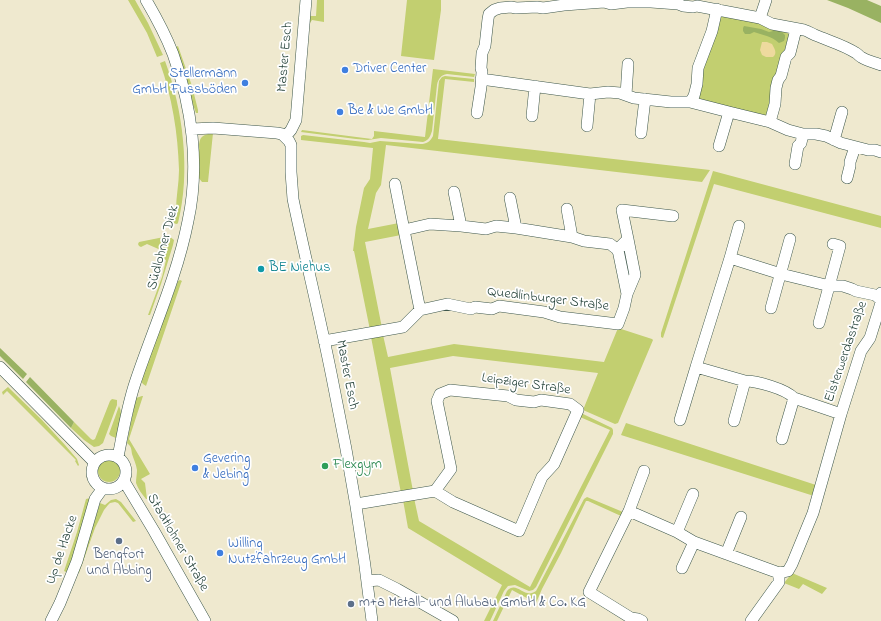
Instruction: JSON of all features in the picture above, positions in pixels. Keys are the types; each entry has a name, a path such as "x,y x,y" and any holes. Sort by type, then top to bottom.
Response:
{"street":[{"name":"Südlohner Diek","path":"118,457 127,411 134,387 168,291 186,234 193,186 194,165 192,128 186,98 172,53 146,0"},
{"name":"Master Esch","path":"306,0 296,120 291,130 285,137 291,145 292,199 334,388 356,504 372,621"},
{"path":"760,18 766,0"},
{"path":"477,113 480,92 482,53 485,46 489,14 500,8 543,8 604,2 611,4 627,2 678,4 693,7 697,6 760,18 772,24 809,32 857,53 870,62 881,65"},
{"path":"690,102 694,96 697,84 698,68 712,31 717,9"},
{"path":"770,122 775,104 778,80 781,76 786,57 790,53 796,29"},
{"path":"626,95 628,64"},
{"path":"481,79 590,94 608,92 620,93 634,98 671,102 690,102 770,122 788,130 803,134 826,136 841,143 881,152"},
{"path":"532,116 536,86"},
{"path":"587,126 590,94"},
{"path":"641,133 645,99"},
{"path":"719,146 729,112"},
{"path":"834,140 842,112"},
{"path":"192,128 213,128 277,133 282,134 285,137"},
{"path":"795,164 798,146 801,143 803,134"},
{"path":"847,178 855,147"},
{"path":"324,341 404,326 420,310 395,184"},
{"path":"454,192 461,226"},
{"path":"510,198 516,228"},
{"path":"567,209 572,237"},
{"name":"Quedlinburger Straße","path":"420,310 447,304 471,309 475,306 492,309 499,306 544,312 560,317 618,324 627,294 635,275 622,210 673,216"},
{"path":"404,230 430,224 486,229 496,226 610,244 617,250 628,239"},
{"path":"680,420 739,226"},
{"path":"771,308 790,239"},
{"path":"819,323 841,246"},
{"name":"Quedlinburger Straße","path":"617,250 627,294"},
{"name":"Elsterwerdastraße","path":"730,258 781,274 830,286 843,286 856,291 875,295 881,300"},
{"name":"Elsterwerdastraße","path":"779,573 788,571 792,564 813,513 841,414 861,351 870,338 880,306 881,292"},
{"path":"0,367 94,462"},
{"name":"Elsterwerdastraße","path":"696,367 745,382 752,382 785,391 791,394 794,398 841,414"},
{"path":"734,421 745,382"},
{"name":"Leipziger Straße","path":"450,390 508,396 516,400 534,402 541,400 570,404 578,410 554,464 542,477 519,531 453,502 435,491 451,470 437,401 440,394 450,390"},
{"path":"782,439 794,398"},
{"path":"105,454 112,454 118,457 125,465 126,476 124,481 115,488 103,488 94,480 92,468 94,462 105,454"},
{"path":"642,621 631,618 588,592 629,511 644,471"},
{"name":"Stadtlohner Straße","path":"124,481 205,621"},
{"name":"Up de Hacke","path":"51,621 77,561 95,500 103,488"},
{"path":"356,504 435,491"},
{"path":"677,532 693,494"},
{"path":"629,511 677,532 694,542 779,573 778,582 751,621"},
{"path":"726,554 741,517"},
{"path":"682,568 694,542"},
{"path":"367,581 379,580 452,621"}],"green space":[{"path":"128,0 135,0 163,55 157,57 147,33"},
{"path":"317,0 324,0 324,22 312,20 309,24 309,16 316,16"},
{"path":"407,0 441,0 434,60 401,56"},
{"path":"827,0 867,0 881,6 881,23 848,8"},
{"path":"724,15 785,30 789,35 766,116 761,118 695,98 718,18"},
{"path":"744,26 769,32 777,30 785,35 784,41 779,43 770,37 754,32 745,34 743,31"},
{"path":"178,46 192,86 198,113 196,113 192,102 176,47"},
{"path":"165,61 176,99 183,141 184,183 182,203 177,224 172,223 169,217 172,212 176,210 179,170 174,115 160,63"},
{"path":"433,69 475,74 474,77 447,74 440,78 437,85 432,131 429,138 423,142 381,138 368,140 301,132 302,130 372,139 374,136 374,131 425,137"},
{"path":"445,76 474,79 474,82 445,79 438,139 710,170 702,182 386,145 381,185 376,193 368,229 399,223 401,235 365,242 382,328 370,330 353,251 364,188 370,179 373,148 301,140 301,136 370,143 380,141 421,144 426,143 431,140 433,136 439,81"},
{"path":"213,133 208,182 202,182 198,177 200,141 201,138 207,134"},
{"path":"713,171 881,216 881,228 714,184 663,338 661,337 661,333"},
{"path":"169,236 174,240 173,245 150,315 148,315 162,277 166,260 161,258 163,251 147,244 141,247 138,244 139,242"},
{"path":"178,281 182,281 146,386 141,381"},
{"path":"618,328 653,340 618,423 615,424 583,410 598,373 453,356 390,368 413,491 401,493 371,337 383,335 388,357 454,344 604,362"},
{"path":"0,348 27,374 23,379 0,356"},
{"path":"30,377 74,422 71,428 26,382"},
{"path":"8,387 65,445 77,459 78,466 75,461 76,460 7,391 3,395 2,392"},
{"path":"143,396 129,439 150,474 141,479 145,483 147,499 140,491 136,483 137,468 131,448 127,443 136,398"},
{"path":"112,399 117,400 117,405 103,443 94,447 71,428 74,422 91,439 95,439"},
{"path":"119,406 121,418 116,438 109,434"},
{"path":"581,413 612,428 613,434 536,587 529,591 515,585 508,586 504,591 490,621 484,621 502,585 408,528 403,500 414,498 419,521 530,587 610,430 580,417"},
{"path":"626,423 816,485 814,496 621,435"},
{"path":"109,460 117,463 120,471 117,479 109,482 101,479 98,471 101,463"},
{"path":"587,497 623,512 621,516 586,501 536,603 512,590 497,621 493,621 507,591 511,588 528,593 536,591 584,499"},
{"path":"90,498 70,568 66,572 64,571 86,499"},
{"path":"116,499 121,502 136,521 133,522 118,503 110,503 104,510 95,528 78,573 100,503 105,505 111,500"},
{"path":"792,573 827,588 822,594 803,584 799,589 784,583"}],"sand":[{"path":"762,42 772,44 775,49 773,57 766,57 762,55 760,50"}],"place":[{"name":"Driver Center","path":"345,70"},
{"name":"Stellermann GmbH Fussböden","path":"245,83"},
{"name":"Be & We GmbH","path":"340,112"},
{"name":"BE Niehus","path":"261,269"},
{"name":"Flexgym","path":"325,466"},
{"name":"Gevering & Jebing","path":"195,468"},
{"name":"Bengfort und Abbing","path":"119,541"},
{"name":"Willing Nutzfahrzeug GmbH","path":"220,553"},
{"name":"m+a Metall- und Alubau GmbH & Co. KG","path":"351,604"}]}
